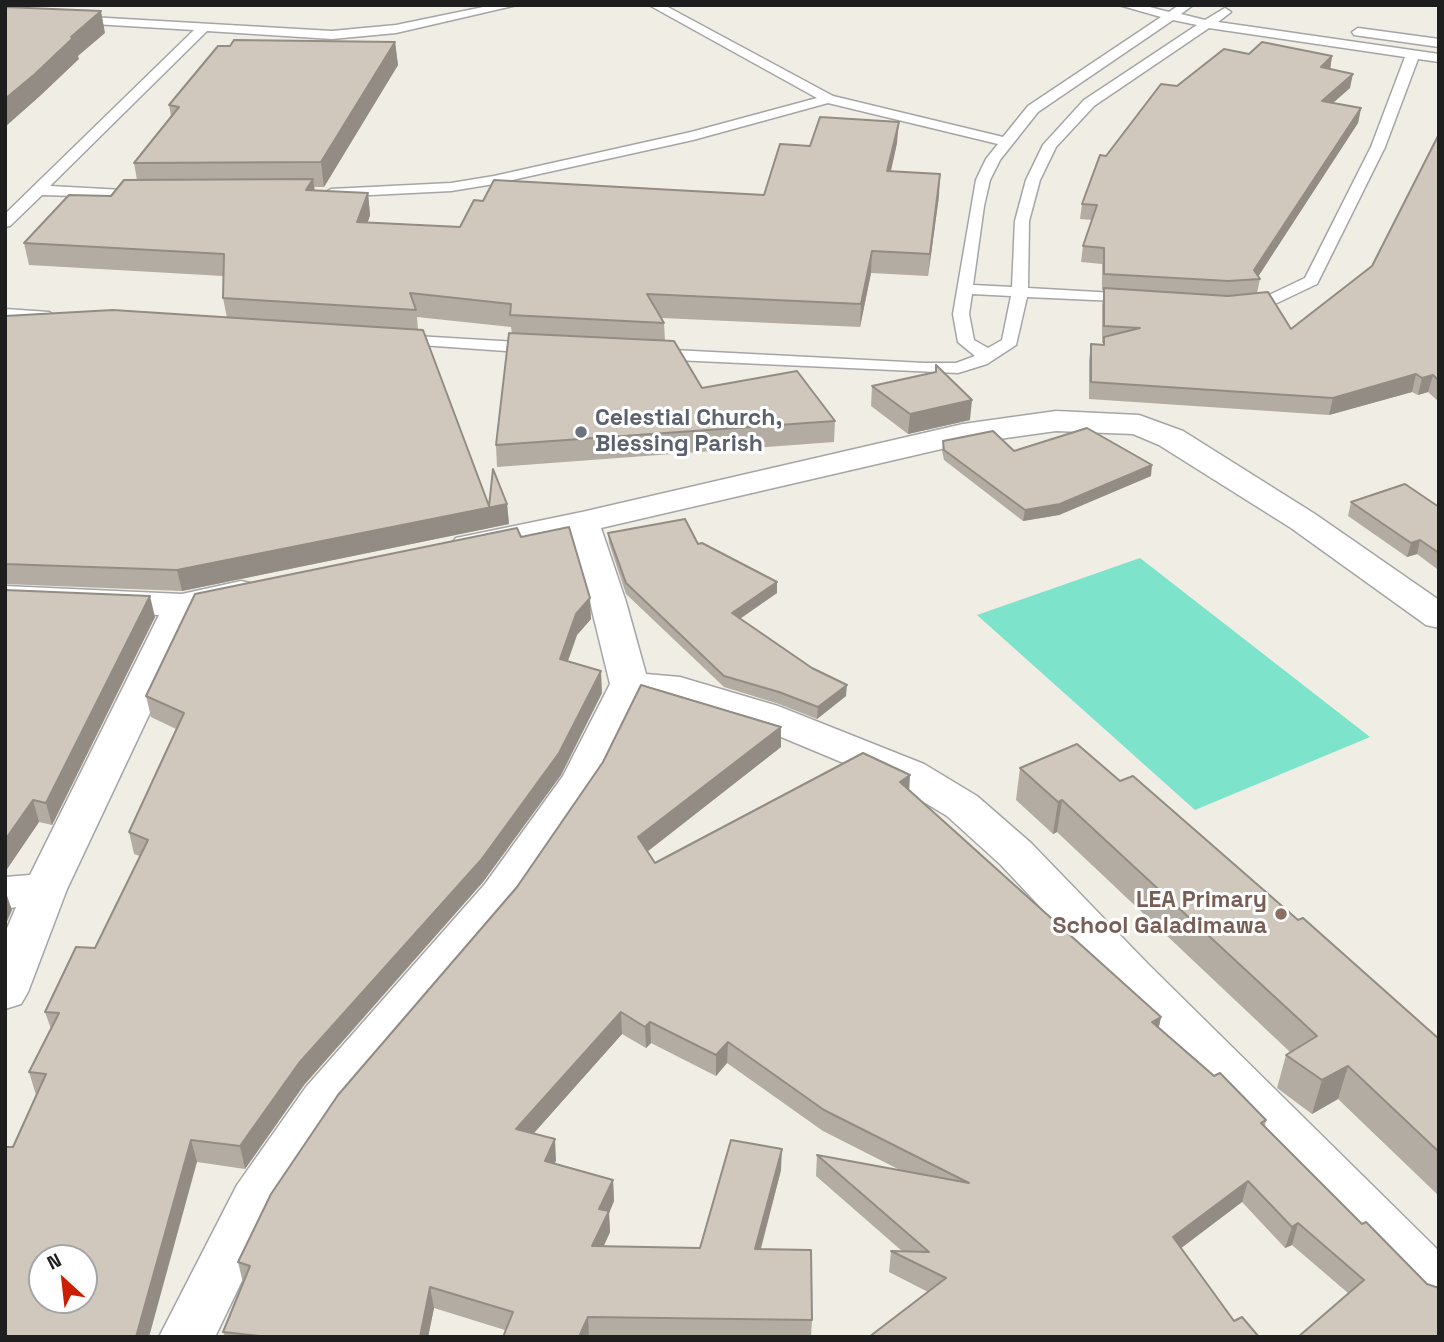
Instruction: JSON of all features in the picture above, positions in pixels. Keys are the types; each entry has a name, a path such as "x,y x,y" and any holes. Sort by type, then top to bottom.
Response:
{"street":[{"path":"435,551 582,522 964,434 1056,421 1112,422 1139,425 1171,438 1431,602"},
{"path":"187,1337 254,1200 323,1101 501,895 581,781 617,714 629,684 608,602 582,522"},
{"path":"5,597 182,606 275,585"},
{"path":"5,992 25,891 182,606"},
{"path":"629,684 680,689 764,715 909,774 962,806 1017,854 1132,976 1439,1287"}],"lane":[{"path":"58,18 332,35 364,33 511,5"},
{"path":"655,5 828,99 1005,142"},
{"path":"1125,5 1208,24 1439,58"},
{"path":"988,355 966,342 961,314 977,206 983,180 1005,142 1033,109 1188,5 1310,25"},
{"path":"633,353 958,369 971,365 1010,341 1020,291 1022,221 1033,180 1050,145 1089,103 1225,12"},
{"path":"5,223 202,29"},
{"path":"1347,30 1439,43"},
{"path":"1225,305 1271,300 1311,281 1378,147 1410,67 1412,55"},
{"path":"314,193 451,187 494,180 693,136 828,99"},
{"path":"38,190 152,196"},
{"path":"966,289 1143,300"},
{"path":"5,314 60,318"},
{"path":"387,339 551,349"}],"green space":[{"path":"1140,558 1370,737 1195,810 977,615"}],"building":[{"path":"5,7 101,11 5,99"},
{"path":"234,40 395,42 321,162 134,163 179,107 169,105 218,46 230,46"},
{"path":"1262,42 1332,56 1321,67 1353,74 1322,101 1361,108 1254,270 1260,279 1228,281 1104,274 1104,248 1083,246 1097,205 1082,204 1100,155 1106,156 1161,84 1177,86 1224,49 1249,54"},
{"path":"820,117 899,122 887,171 940,174 930,254 872,251 861,304 647,294 664,323 510,315 511,304 410,293 416,310 223,298 224,254 24,243 69,195 111,196 124,180 313,179 306,190 368,193 357,222 460,227 474,200 483,201 494,180 764,195 780,144 810,146"},
{"path":"1439,134 1439,381 1433,375 1422,378 1416,374 1333,398 1091,382 1091,344 1104,345 1104,337 1140,328 1104,326 1104,288 1228,296 1268,292 1291,329 1372,266"},
{"path":"113,310 423,330 489,506 493,469 507,504 177,570 5,564 5,316"},
{"path":"509,333 674,341 702,388 797,371 835,421 496,445"},
{"path":"936,365 972,400 910,414 872,386 936,372"},
{"path":"1087,428 1152,465 1060,504 1025,510 944,450 943,441 993,431 1014,451"},
{"path":"1405,484 1439,507 1439,553 1420,540 1411,543 1351,502"},
{"path":"685,519 698,544 702,543 777,582 732,613 812,668 847,685 818,707 724,676 626,583 608,533"},
{"path":"569,527 590,598 576,614 560,659 601,671 559,753 481,860 299,1063 240,1146 191,1140 136,1337 5,1337 5,1147 13,1147 46,1074 29,1072 59,1013 45,1012 76,947 95,948 148,840 129,832 184,713 146,696 195,594 517,528 521,537"},
{"path":"5,590 150,596 46,803 33,800 5,840"},
{"path":"641,685 781,727 638,837 655,863 863,753 910,775 900,782 1161,1017 1152,1022 1214,1076 1220,1073 1266,1120 1261,1123 1362,1224 1366,1222 1427,1284 1439,1288 1439,1337 1298,1337 1364,1280 1298,1223 1292,1227 1248,1181 1173,1237 1234,1321 1242,1317 1259,1337 869,1337 946,1278 891,1251 929,1252 817,1155 969,1183 824,1110 728,1042 716,1055 650,1022 645,1027 621,1012 516,1129 555,1139 545,1161 613,1180 599,1209 609,1211 592,1246 700,1248 731,1140 782,1149 755,1249 811,1250 812,1320 588,1317 579,1337 503,1337 513,1312 430,1287 420,1337 269,1337 223,1332 250,1266 238,1262 271,1194 338,1095 517,887 603,762"},
{"path":"1077,744 1120,781 1133,776 1298,920 1303,918 1439,1039 1439,1152 1348,1066 1322,1080 1286,1055 1317,1036 1062,800 1058,802 1020,768"}],"place":[{"name":"Celestial Church, Blessing Parish","path":"581,432"},
{"name":"LEA Primary School Galadimawa","path":"1281,914"}]}
